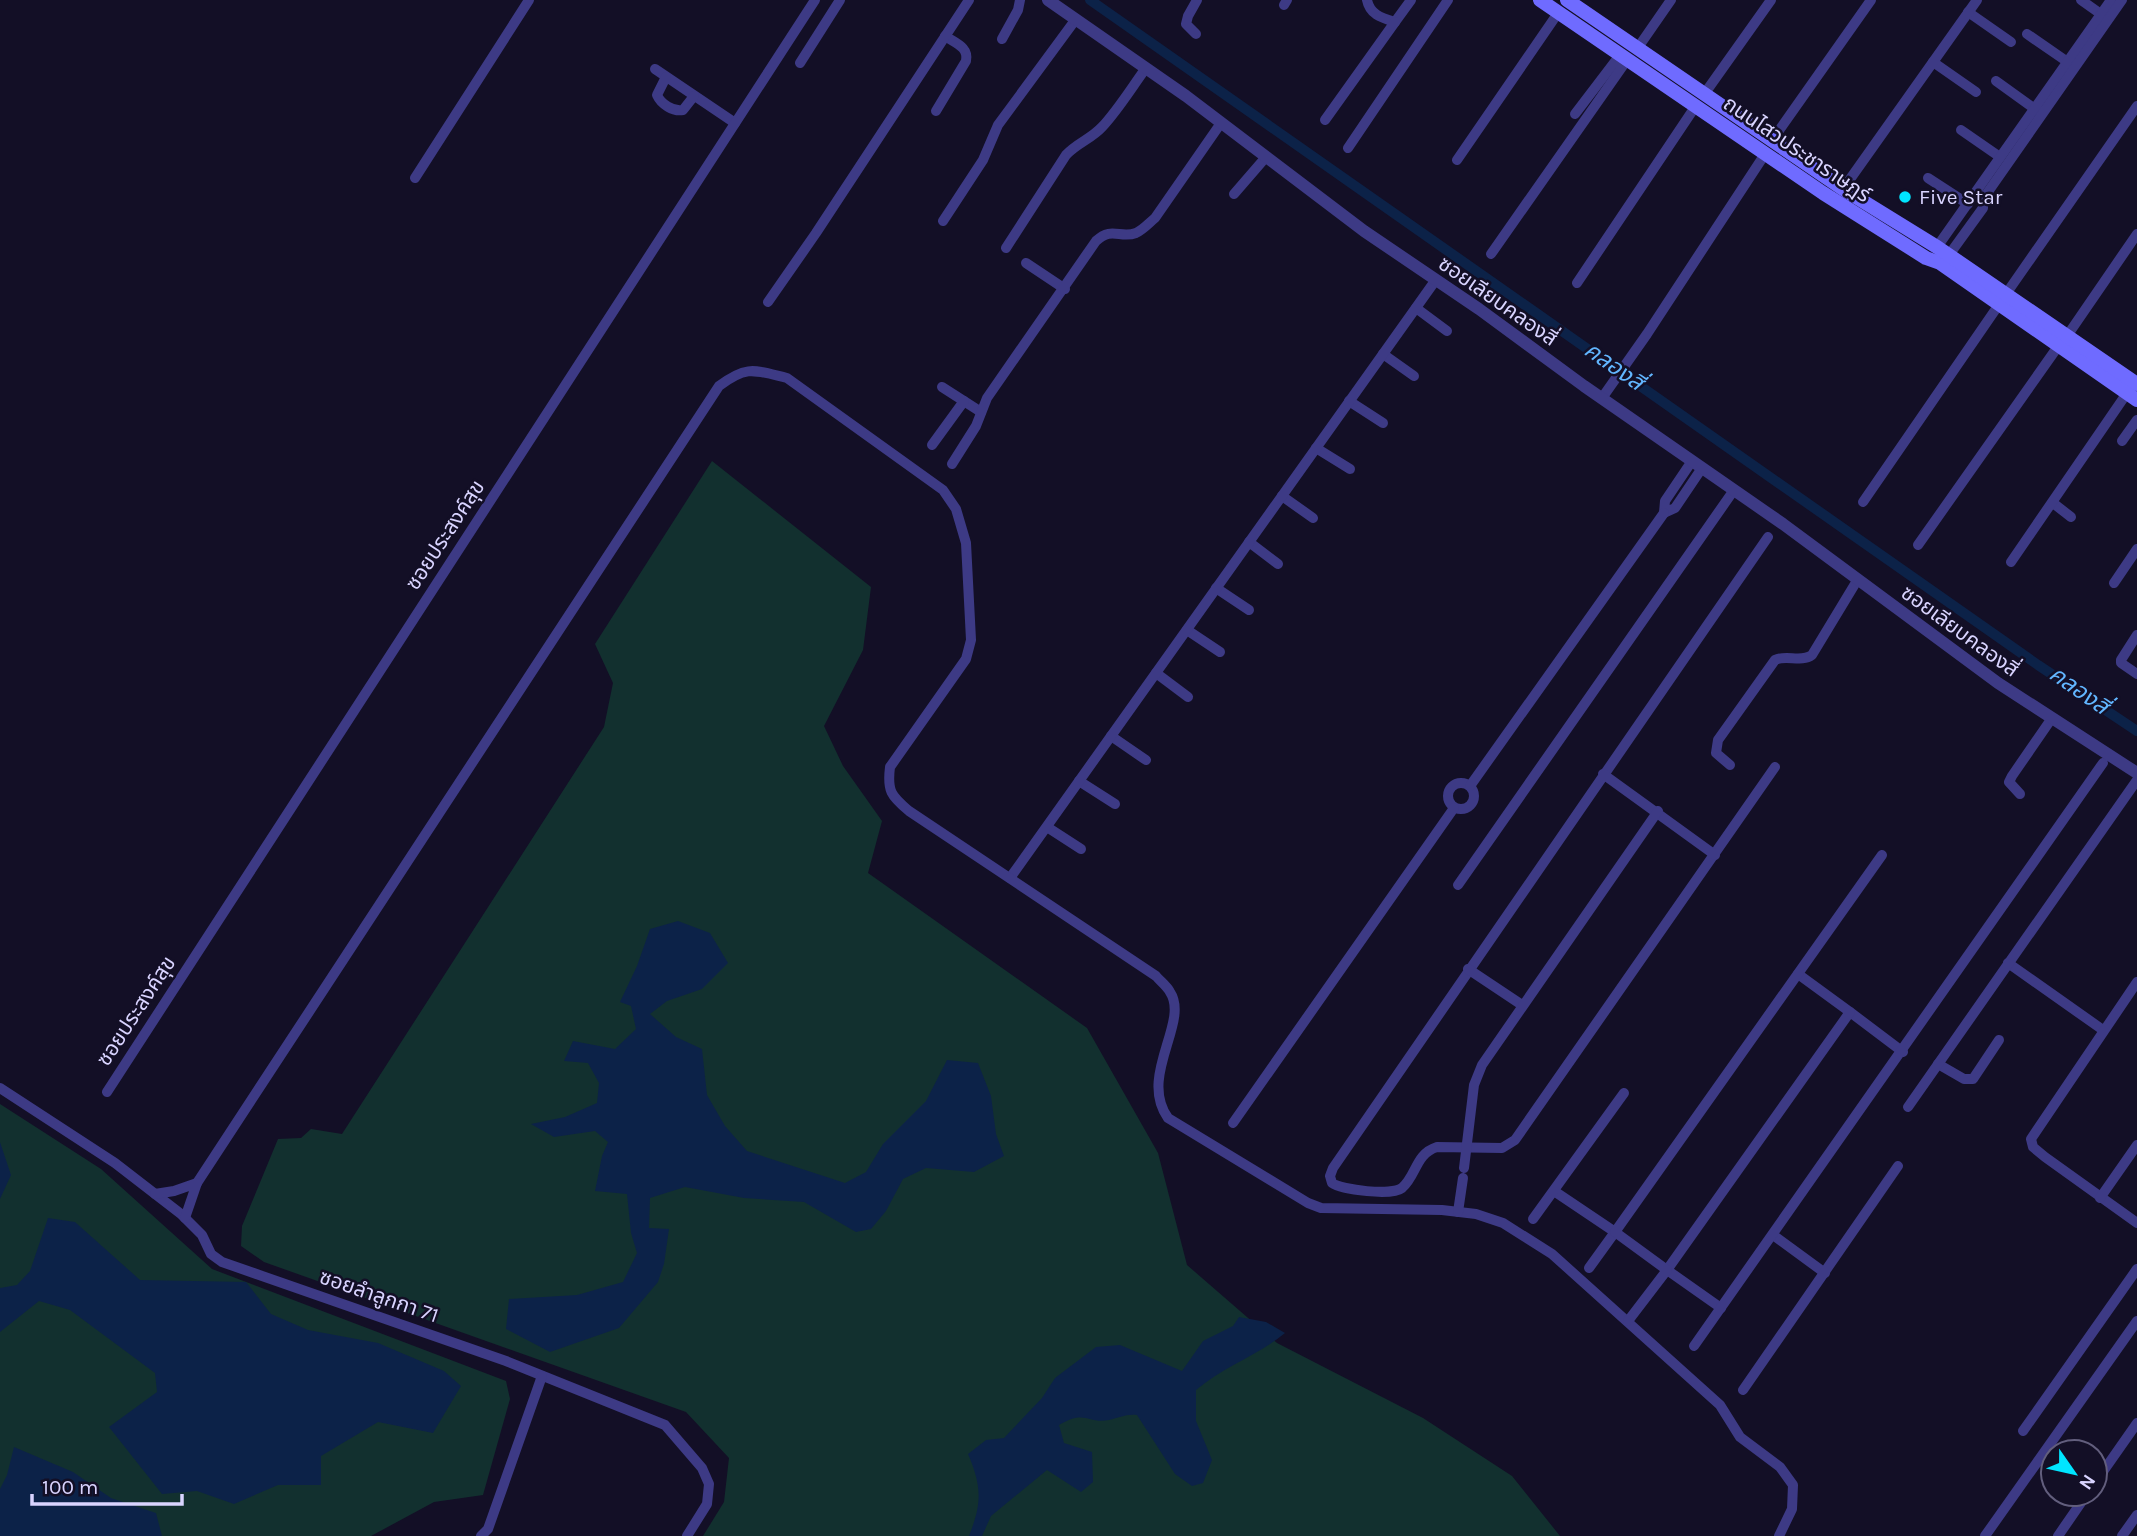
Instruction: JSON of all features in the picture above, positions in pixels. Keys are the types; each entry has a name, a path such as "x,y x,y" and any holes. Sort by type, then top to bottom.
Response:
{"main road":[{"name":"ถนนไสวประชาราษฎร์","path":"1540,0 1823,193 1926,258 1940,262 2003,299"},
{"name":"ถนนไสวประชาราษฎร์","path":"1567,0 1843,189 1943,251 2003,299 2134,393"}],"street":[{"path":"415,178 530,0"},
{"name":"ซอยประสงค์สุข","path":"107,1092 815,0"},
{"path":"800,63 840,0"},
{"path":"768,302 969,0"},
{"path":"1002,39 1018,10 1020,0"},
{"name":"ซอยเลียบคลองสี่","path":"1048,0 1146,68 1364,231 1606,393 1697,464 1997,683 2137,773"},
{"path":"1196,34 1186,24 1197,0"},
{"path":"1367,0 1368,8 1377,16 1395,22"},
{"path":"1325,120 1411,0"},
{"path":"1348,148 1448,0"},
{"path":"1637,48 1671,0"},
{"path":"1705,93 1771,0"},
{"path":"1773,139 1871,0"},
{"path":"1843,189 1977,0"},
{"path":"2081,0 2105,17"},
{"path":"2105,17 2111,0"},
{"path":"1943,251 1968,204 1979,196 2105,17 2122,0"},
{"path":"1968,12 2011,42"},
{"path":"1457,160 1558,13"},
{"path":"943,221 983,160 998,125 1076,19"},
{"path":"2027,34 2071,64"},
{"path":"936,111 967,61 962,47 945,36"},
{"path":"1575,114 1623,57"},
{"path":"1491,254 1623,57"},
{"path":"1934,62 1976,92"},
{"path":"1006,248 1066,155 1074,146 1090,138 1103,126 1146,68"},
{"path":"655,69 735,123"},
{"path":"666,76 657,95 671,108 683,110 694,96"},
{"path":"1996,81 2039,111"},
{"path":"1577,283 1695,107"},
{"path":"1863,502 2136,108"},
{"path":"1943,251 1983,208 1979,196 2000,158 2039,111"},
{"path":"952,464 976,426 987,398 1088,253 1103,234 1135,233 1155,218 1221,123"},
{"path":"1961,130 2000,158"},
{"path":"1606,393 1765,154"},
{"path":"1234,194 1266,157"},
{"path":"1928,178 1968,204"},
{"path":"1917,545 2137,234"},
{"path":"1026,263 1065,289"},
{"path":"1010,878 1435,281"},
{"path":"1416,308 1447,331"},
{"path":"1382,354 1414,376"},
{"path":"185,1217 197,1184 719,386 737,372 759,371 787,378 943,490 956,509 966,543 971,639 966,659 890,767 888,782 892,797 1156,976 1172,993 1174,1010 1158,1079 1160,1107 1168,1118 1308,1203 1321,1208 1476,1214 1503,1223 1526,1236 1552,1254 1628,1321 1720,1405 1740,1437 1780,1466 1793,1485 1792,1509 1779,1536"},
{"path":"943,387 981,412"},
{"path":"2011,562 2134,393"},
{"path":"932,445 964,401"},
{"path":"1349,401 1383,423"},
{"path":"2122,441 2137,421"},
{"path":"1316,448 1350,470"},
{"path":"1471,786 1664,513 1665,501 1697,464"},
{"path":"1458,885 1734,490"},
{"path":"1282,496 1313,518"},
{"path":"2053,503 2071,517"},
{"path":"1768,537 1333,1168 1330,1180 1335,1186 1395,1192 1404,1185 1428,1150 1437,1147 1502,1148 1515,1140 1775,768"},
{"path":"1249,542 1278,564"},
{"path":"2114,583 2137,549"},
{"path":"1730,765 1716,753 1718,740 1774,660 1807,659 1812,655 1858,579"},
{"path":"1216,588 1249,610"},
{"path":"1187,630 1220,652"},
{"path":"2137,635 2121,660 2121,663 2137,674"},
{"path":"1156,673 1188,697"},
{"path":"2020,794 2009,782 2052,718"},
{"path":"1111,736 1146,760"},
{"path":"1694,1346 2103,764"},
{"path":"1603,774 1658,811 1715,855"},
{"path":"1908,1107 2137,779"},
{"path":"1079,781 1115,804"},
{"path":"1454,808 1448,799 1451,788 1460,783 1471,786"},
{"path":"1454,808 1465,809 1473,802 1475,796 1471,786"},
{"path":"1233,1123 1454,808"},
{"path":"1458,1212 1476,1076 1522,1005 1658,811"},
{"path":"1047,827 1081,849"},
{"path":"1589,1268 1882,855"},
{"path":"2008,963 2103,1030"},
{"path":"1468,969 1522,1005"},
{"path":"1798,974 1903,1052"},
{"path":"2137,982 2031,1139 2033,1147 2137,1223"},
{"path":"1628,1321 1850,1012"},
{"path":"1938,1064 1964,1079 1973,1079 1999,1040"},
{"name":"ซอยลำลูกกา 71","path":"0,1088 115,1163 185,1217 202,1235 211,1254 222,1262 506,1361 665,1425 702,1468 709,1484 707,1504 687,1536"},
{"path":"1533,1219 1624,1093"},
{"path":"2100,1198 2137,1145"},
{"path":"1743,1390 1898,1166"},
{"path":"155,1194 197,1184"},
{"path":"1554,1191 1721,1308"},
{"path":"1773,1235 1825,1273"},
{"path":"2023,1431 2137,1269"},
{"path":"1985,1536 2137,1322"},
{"path":"481,1536 488,1529 542,1376"},
{"path":"2109,1463 2137,1423"},
{"path":"2058,1536 2077,1508"},
{"path":"2122,1536 2137,1515"}],"green space":[{"path":"712,461 871,587 863,650 824,726 843,766 882,821 868,873 1087,1028 1158,1153 1187,1265 1277,1343 1423,1418 1512,1476 1560,1536 703,1536 724,1502 729,1458 686,1412 264,1262 241,1246 242,1226 278,1139 301,1138 311,1129 342,1134 604,727 613,683 595,644"},
{"path":"0,1104 101,1169 212,1269 506,1381 510,1399 483,1495 434,1502 371,1536 0,1536"}],"water":[{"path":"678,921 710,933 728,963 702,989 667,1001 650,1014 676,1037 702,1049 707,1095 725,1126 747,1151 845,1183 866,1172 883,1144 926,1101 947,1060 978,1063 991,1096 996,1134 1004,1156 974,1172 926,1168 903,1179 886,1211 871,1229 856,1232 804,1202 744,1198 685,1187 650,1198 649,1228 669,1229 664,1264 658,1282 619,1328 550,1352 506,1329 509,1299 577,1295 623,1282 637,1253 631,1233 627,1194 595,1191 602,1156 608,1142 595,1131 554,1137 531,1124 565,1117 597,1103 599,1083 588,1063 564,1061 573,1041 615,1049 636,1029 631,1006 620,1002 650,929"},
{"path":"0,1142 11,1175 0,1199"},
{"path":"48,1218 75,1222 140,1280 246,1282 271,1314 308,1330 378,1343 444,1371 461,1386 433,1433 378,1422 321,1456 321,1485 278,1485 234,1504 197,1491 162,1494 109,1427 157,1392 155,1373 70,1310 39,1301 0,1332 0,1288 17,1285 30,1271"},
{"path":"1239,1317 1266,1322 1285,1333 1196,1390 1196,1421 1212,1460 1203,1483 1192,1486 1175,1474 1137,1415 1102,1421 1075,1418 1059,1425 1064,1443 1092,1452 1093,1482 1081,1492 1047,1470 991,1516 982,1536 969,1536 979,1495 968,1454 986,1440 1004,1438 1042,1398 1055,1378 1096,1347 1120,1345 1182,1371 1203,1341 1233,1326"},
{"path":"14,1447 73,1472 111,1498 156,1513 162,1536 0,1536 0,1489 7,1475"}],"waterway":[{"name":"คลองสี่","path":"1090,0 2038,665 2137,731"}],"place":[{"name":"Five Star","path":"1905,197"}]}
